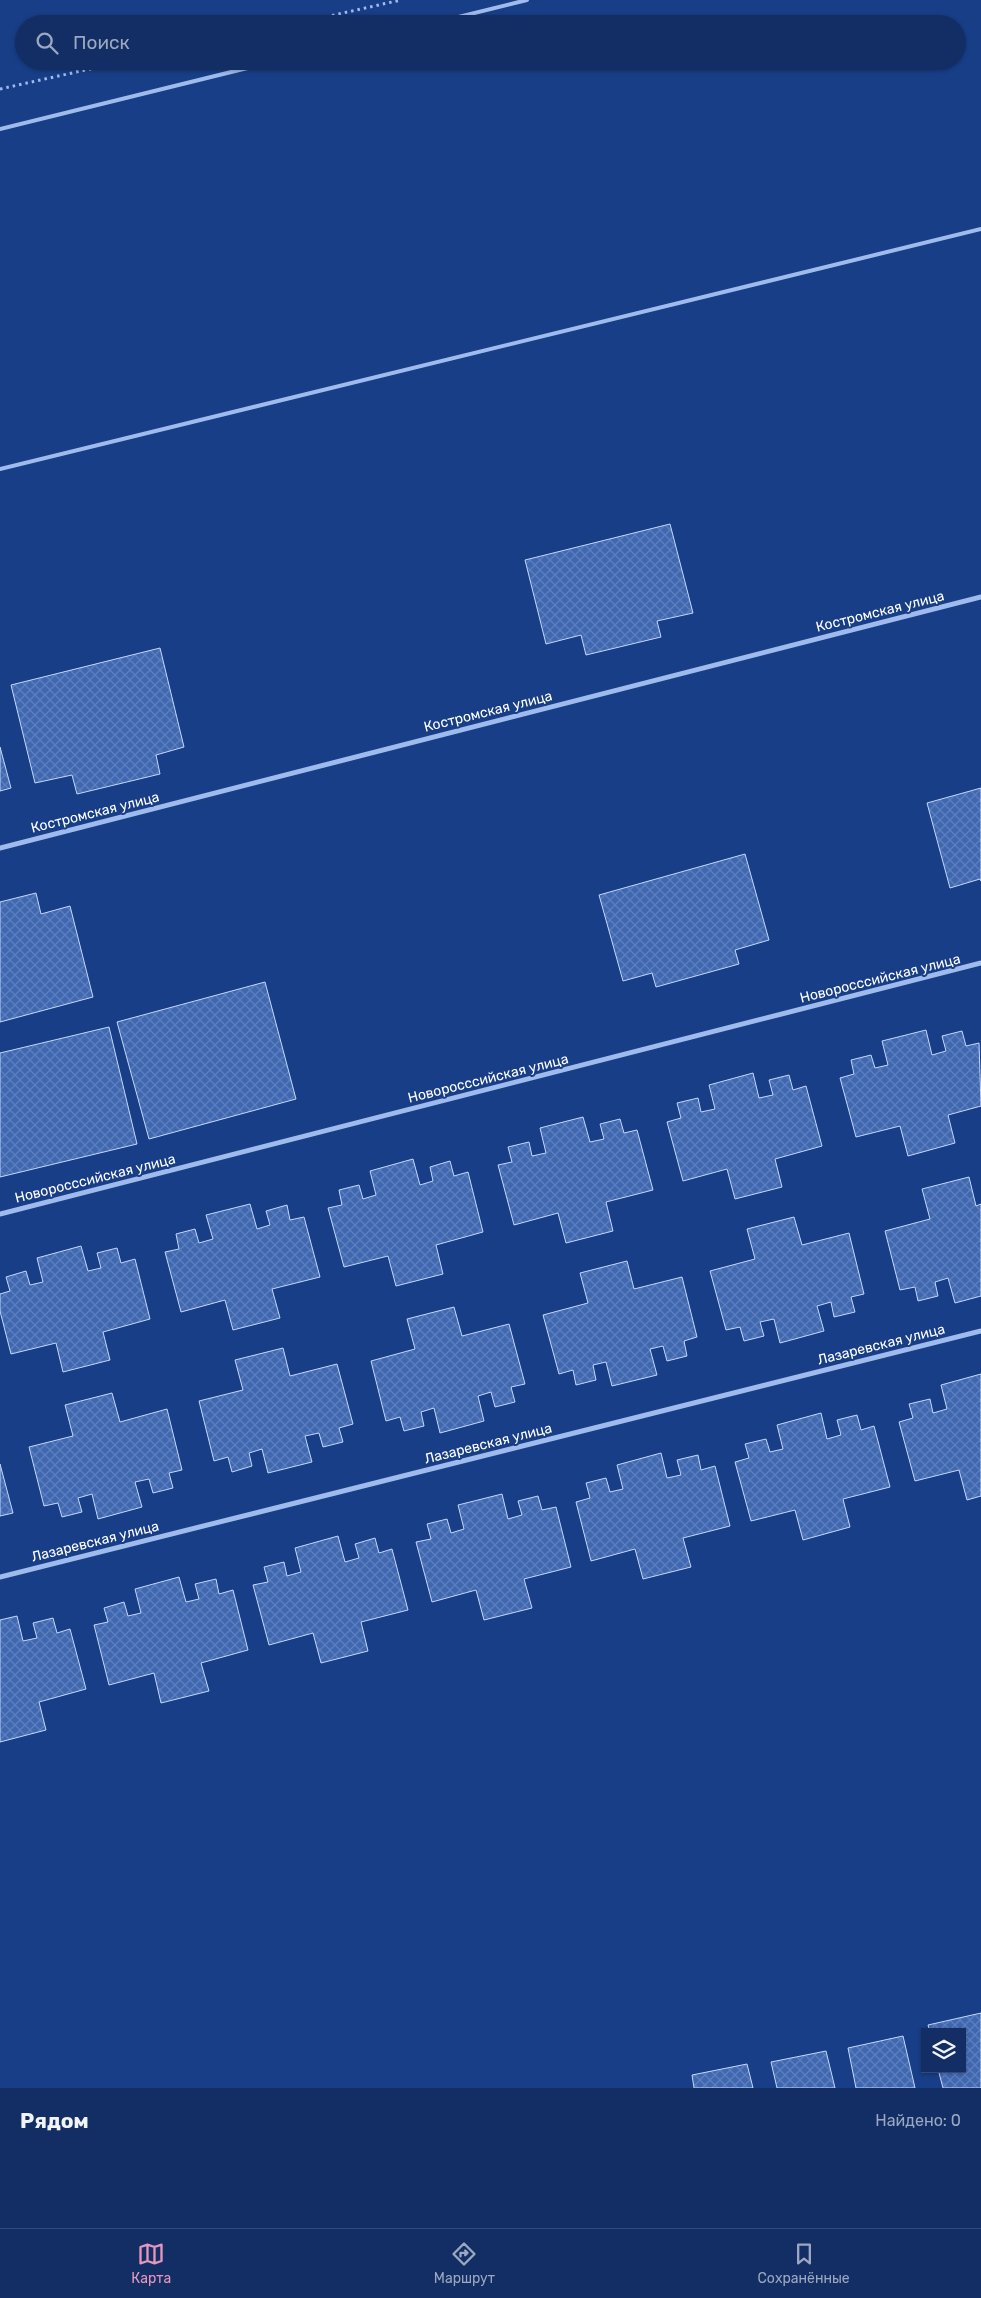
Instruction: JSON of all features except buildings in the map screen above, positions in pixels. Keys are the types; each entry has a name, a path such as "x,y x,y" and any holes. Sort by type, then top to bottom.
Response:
{"street":[{"name":"Костромская улица","path":"0,848 981,597"},
{"name":"Новоросссийская улица","path":"0,1214 981,964"},
{"name":"Лазаревская улица","path":"0,1577 981,1331"}],"lane":[{"path":"466,15 527,0"},
{"path":"0,129 239,70"},
{"path":"0,469 981,229"}],"path":[{"path":"334,15 401,0"},
{"path":"0,90 87,70"}]}
